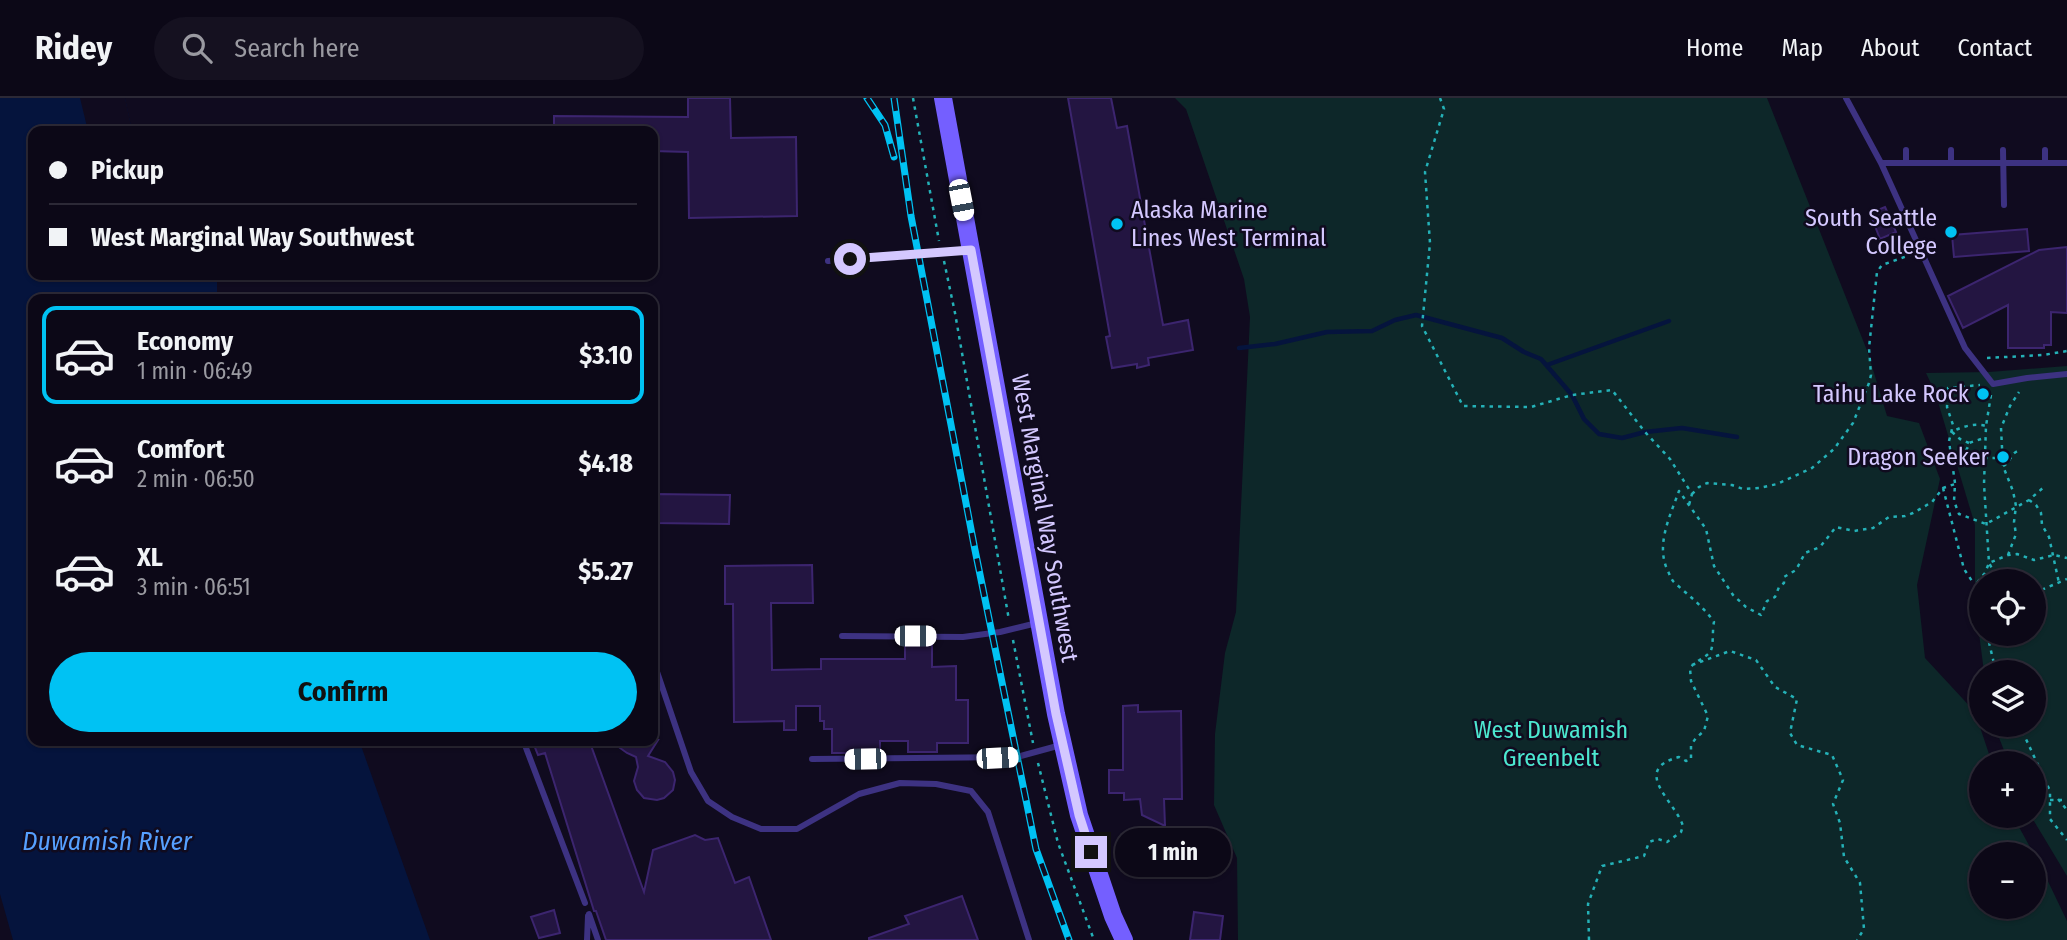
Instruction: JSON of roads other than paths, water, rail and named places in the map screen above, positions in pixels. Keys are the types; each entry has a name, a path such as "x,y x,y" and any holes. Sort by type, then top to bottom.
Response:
{"main road":[{"name":"West Marginal Way Southwest","path":"943,98 1063,744 1079,815 1113,916 1124,940"}],"lane":[{"path":"1846,98 1881,163 1965,348 1993,384 2067,374"},
{"path":"1850,105 1856,98"},
{"path":"1906,150 1906,163"},
{"path":"1951,150 1951,163"},
{"path":"2003,150 2004,205"},
{"path":"2045,150 2045,163"},
{"path":"1881,163 2067,163"},
{"path":"828,261 971,250"},
{"path":"842,636 963,637 1039,622"},
{"path":"658,675 691,772 708,801 732,817 761,829 797,829 859,794 900,783 936,784 971,791 988,812 1029,940"},
{"path":"812,759 1017,757 1063,744"},
{"path":"525,746 585,904"},
{"path":"587,940 589,914 598,940"}],"water":[{"name":"Duwamish River","path":"0,98 125,98 131,126 28,126 28,280 217,280 217,294 28,294 28,746 361,746 430,940 13,940 0,894"}],"waterway":[{"path":"1239,348 1275,344 1327,332 1372,331 1395,320 1416,315 1502,338 1541,359 1572,395 1584,419 1599,434 1622,438 1645,432 1682,428 1737,437"},
{"path":"1547,365 1669,321"}],"railway":[{"path":"867,98 885,125 894,157"},
{"path":"894,98 911,216 1036,849 1069,940"}],"place":[{"name":"Alaska Marine Lines West Terminal","path":"1117,224"},
{"name":"South Seattle College","path":"1951,232"},
{"name":"Taihu Lake Rock","path":"1983,394"},
{"name":"Dragon Seeker","path":"2003,457"}],"park label":[{"name":"West Duwamish Greenbelt","path":"1551,744"}]}
